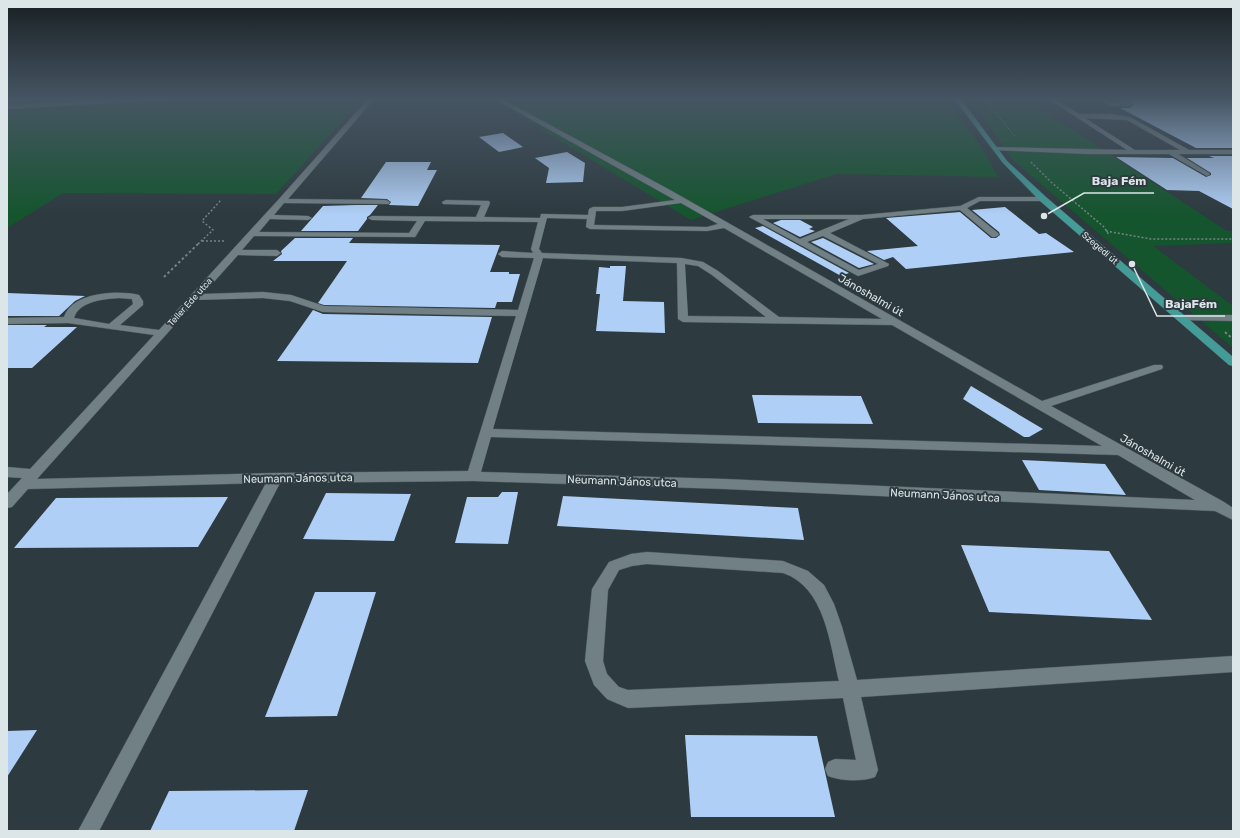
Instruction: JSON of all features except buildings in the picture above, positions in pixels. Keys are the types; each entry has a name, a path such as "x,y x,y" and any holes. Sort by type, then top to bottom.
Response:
{"main road":[{"name":"Szegedi út","path":"986,137 1005,162 1043,199 1233,363"}],"street":[{"name":"Teller Ede utca","path":"7,503 253,234 338,137"},
{"name":"Jánoshalmi út","path":"567,137 725,225 1233,515"},
{"path":"1110,137 1134,152"},
{"path":"1161,137 1187,152"},
{"path":"995,149 1134,152 1233,152"},
{"path":"1169,152 1207,174"},
{"path":"824,233 885,264 858,273 753,217 862,218 962,208 979,199 1043,199"},
{"path":"282,201 386,202"},
{"path":"682,201 622,210 593,209 590,227 707,229 725,225"},
{"path":"446,202 486,203 479,219"},
{"path":"962,208 995,235"},
{"path":"473,476 539,256 535,249 544,216 591,217"},
{"path":"267,217 308,218"},
{"path":"372,218 543,220"},
{"path":"800,242 862,218"},
{"path":"253,234 412,235 422,219"},
{"path":"236,252 277,253"},
{"path":"502,254 681,261 700,264 715,273 776,320"},
{"path":"681,261 684,319 896,322"},
{"path":"68,320 69,315 73,310 92,300 115,294 125,294 136,297 138,301 136,308 111,326"},
{"path":"194,297 263,295 292,298 324,309 522,313"},
{"path":"1181,318 1233,318"},
{"path":"7,321 68,320 162,333"},
{"path":"1040,405 1158,367"},
{"path":"486,433 1122,451"},
{"path":"7,472 34,474"},
{"name":"Neumann János utca","path":"24,484 276,478 473,476 725,484 1218,506"},
{"path":"88,831 276,478"},
{"path":"835,769 868,770 851,689 832,618 819,591 809,580 797,571 783,567 647,558 631,560 614,566 600,589 594,661 600,679 613,693 628,699 851,689 1233,664"}],"path":[{"path":"1015,137 1020,145 1018,150 1106,231 1111,239"},
{"path":"164,277 212,230 202,221 221,200"},
{"path":"1081,231 1106,231 1151,239 1233,239"},
{"path":"1178,293 1233,338"}],"green space":[{"path":"7,137 328,137 276,194 63,193 7,228"},
{"path":"554,137 974,137 998,177 836,174 691,220"},
{"path":"997,137 1083,137 1227,231 1233,231 1233,243 1153,246 1233,306 1233,348 1014,161"}],"place":[{"name":"Baja Fém","path":"1044,216"},
{"name":"BajaFém","path":"1132,264"}]}
